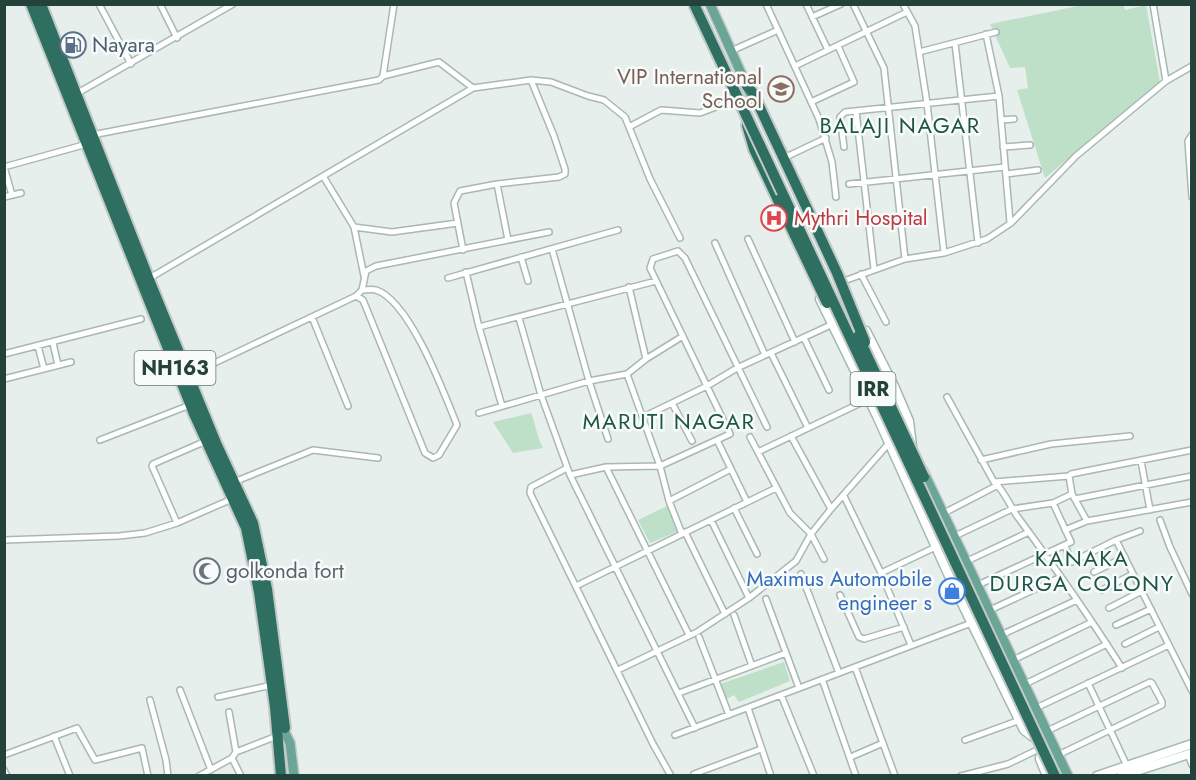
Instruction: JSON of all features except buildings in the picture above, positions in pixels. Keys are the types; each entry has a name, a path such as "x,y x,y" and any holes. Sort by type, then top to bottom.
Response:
{"highway":[{"name":"NH163","path":"31,4 216,443 253,523 264,571 288,776"},
{"name":"NH163","path":"41,4 190,405 246,528 282,735 279,776"},
{"path":"694,4 1063,776"},
{"path":"702,4 887,407 1051,776"},
{"path":"746,83 753,93 837,273 887,407"},
{"path":"744,116 754,149 815,280 887,407"}],"main road":[{"name":"IRR","path":"690,4 876,396 891,441 936,532 939,545 974,622 1034,737 1051,776"},
{"name":"IRR","path":"710,4 841,282 913,450 1068,776"},
{"path":"936,532 950,526"},
{"path":"282,735 290,743 294,776"}],"street":[{"path":"99,4 132,63"},
{"path":"159,4 177,38"},
{"path":"76,94 233,4"},
{"path":"383,76 394,4"},
{"path":"766,4 826,138 832,162 836,197"},
{"path":"806,4 828,50"},
{"path":"812,17 841,4"},
{"path":"853,4 884,68 905,259"},
{"path":"903,4 915,27 927,103 944,253"},
{"path":"1153,4 1166,81"},
{"path":"795,66 907,12"},
{"path":"732,51 778,30"},
{"path":"919,52 996,32"},
{"path":"987,34 999,96 1011,223"},
{"path":"955,43 978,243"},
{"path":"811,102 854,82 838,46"},
{"path":"12,195 4,167 90,140 379,80 383,76 439,62 473,88"},
{"path":"746,83 757,93 788,156 841,282 905,259 944,253 987,239 1011,223 1076,156 1166,81 1191,66"},
{"path":"463,250 454,202 460,191 559,177 565,174 554,136 531,80"},
{"path":"148,279 473,88 531,80 551,82 604,100 624,117 650,179 680,238"},
{"path":"844,147 840,117 845,112 999,96"},
{"path":"629,127 662,110 700,113 737,99"},
{"path":"856,111 874,269"},
{"path":"1001,120 1014,119"},
{"path":"1191,135 1188,141 1191,197"},
{"path":"788,156 826,138"},
{"path":"1003,147 1030,145"},
{"path":"849,184 866,184 1005,167"},
{"path":"1006,174 1038,170"},
{"path":"323,176 354,227 364,277"},
{"path":"497,184 508,240"},
{"path":"4,197 21,193"},
{"path":"354,227 392,232 458,223"},
{"path":"448,278 618,230"},
{"path":"189,375 356,296 362,290 366,271 376,266 549,232"},
{"path":"748,239 795,342"},
{"path":"715,243 768,354 808,428"},
{"path":"802,243 804,265 891,441 939,545 881,573"},
{"path":"552,249 608,439"},
{"path":"570,475 606,467 660,466 730,434 650,268 653,259 678,251 685,258 767,427"},
{"path":"521,257 528,280"},
{"path":"466,272 502,406"},
{"path":"861,273 886,322"},
{"path":"479,327 656,281"},
{"path":"629,287 646,359"},
{"path":"356,296 363,300 425,453 433,458 439,455 457,425 418,335 392,301 377,290 362,290"},
{"path":"312,317 348,406"},
{"path":"519,318 541,395 570,475 695,728"},
{"path":"4,354 141,319"},
{"path":"643,417 707,386 737,368 833,324"},
{"path":"479,413 590,381 627,374 646,359 684,336"},
{"path":"804,338 829,390"},
{"path":"53,343 58,365"},
{"path":"38,346 44,369"},
{"path":"4,379 71,362"},
{"path":"627,374 660,466 669,501 725,614"},
{"path":"947,397 981,460 1012,509 1100,632 1122,668"},
{"path":"758,452 869,399"},
{"path":"672,403 692,441"},
{"path":"100,440 190,405"},
{"path":"750,436 790,513 811,534 824,559"},
{"path":"791,436 831,509"},
{"path":"981,460 1051,444 1130,436"},
{"path":"717,440 747,502"},
{"path":"177,523 152,466 206,441"},
{"path":"618,670 697,632 749,598 796,561 811,534 891,441"},
{"path":"234,482 313,450 378,458"},
{"path":"944,513 996,484 1069,476 1191,450"},
{"path":"1141,461 1150,510"},
{"path":"606,467 689,634"},
{"path":"567,468 531,487 530,493 653,744 671,776"},
{"path":"669,501 731,469"},
{"path":"1069,476 1073,497 1087,521"},
{"path":"955,536 1012,509 1191,476"},
{"path":"576,586 776,488"},
{"path":"844,496 881,573 911,645"},
{"path":"4,540 145,533 177,523 232,500"},
{"path":"1065,530 1087,521 1191,502"},
{"path":"978,585 1071,542 1053,503"},
{"path":"734,508 757,554"},
{"path":"711,520 749,598"},
{"path":"1160,520 1191,594"},
{"path":"1065,546 1072,562 1140,531"},
{"path":"967,561 1029,532"},
{"path":"1116,540 1191,691"},
{"path":"1094,572 1125,557"},
{"path":"801,574 839,673"},
{"path":"1102,590 1133,574"},
{"path":"990,610 1061,577"},
{"path":"1109,608 1142,591"},
{"path":"840,595 859,637 864,639 904,627"},
{"path":"766,599 799,688"},
{"path":"1001,635 1077,600"},
{"path":"1116,625 1151,609"},
{"path":"734,615 752,666"},
{"path":"675,735 974,622 1024,730 1034,737"},
{"path":"1013,660 1092,622"},
{"path":"1125,644 1159,627"},
{"path":"699,637 729,715"},
{"path":"1025,684 1107,644"},
{"path":"1036,708 1169,645"},
{"path":"679,693 786,653"},
{"path":"855,667 893,775"},
{"path":"822,679 856,776"},
{"path":"1047,731 1150,682 1162,702 1162,705 1058,755"},
{"path":"1088,683 1127,766"},
{"path":"218,697 272,685"},
{"path":"180,690 211,770"},
{"path":"781,695 814,776"},
{"path":"150,700 168,776"},
{"path":"748,708 771,776"},
{"path":"229,712 236,752"},
{"path":"965,741 1020,720"},
{"path":"4,755 76,728 94,760 142,748 148,776"},
{"path":"201,775 232,758 236,752 282,735"},
{"path":"54,736 70,776"},
{"path":"854,756 883,743"},
{"path":"1097,776 1191,744"},
{"path":"694,774 761,749"},
{"path":"961,776 1008,764 1040,751"},
{"path":"1121,776 1190,754 1191,765"},
{"path":"232,758 240,776"},
{"path":"4,770 7,776"}],"green space":[{"path":"1083,5 1124,5 1125,10 1146,5 1160,82 1045,178 1017,90 1028,88 1025,67 1010,68 990,24"},
{"path":"531,413 543,448 513,453 493,422"},
{"path":"667,506 679,531 650,543 638,520"},
{"path":"784,662 790,681 739,702 734,695 725,700 720,684"}],"place":[{"name":"Nayara","path":"73,45"},
{"name":"VIP International School","path":"781,89"},
{"name":"Mythri Hospital","path":"774,218"},
{"name":"golkonda fort","path":"207,571"},
{"name":"Maximus Automobile engineer s","path":"952,591"}],"district":[{"name":"BALAJI NAGAR","path":"900,125"},
{"name":"MARUTI NAGAR","path":"669,421"},
{"name":"KANAKA DURGA COLONY","path":"1082,570"}]}
